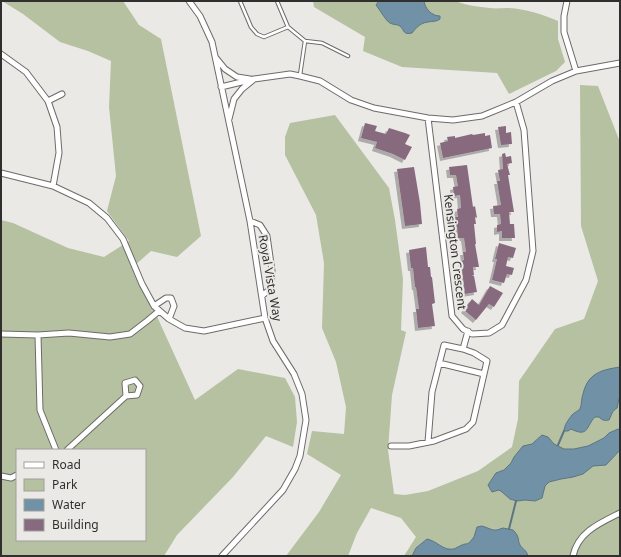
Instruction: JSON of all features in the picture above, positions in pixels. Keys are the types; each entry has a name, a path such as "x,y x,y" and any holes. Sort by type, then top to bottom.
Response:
{"street":[{"name":"Royal Vista Way","path":"189,1 200,16 212,42 250,221 265,318 273,341 294,374 302,394 306,420 300,456 283,490 222,556"},
{"path":"567,1 564,16 564,32 576,71"},
{"path":"1,54 26,72 48,101 57,127 59,153 53,186"},
{"path":"215,58 225,69 237,77 254,79"},
{"path":"221,87 254,79 290,74 320,81 351,100 374,108 428,118 453,120 482,116 516,102 552,81 576,71 620,63"},
{"path":"229,122 234,99 242,89 254,79"},
{"path":"48,101 62,94"},
{"path":"463,349 468,331 472,334 488,333 502,324 526,280 534,251 524,130 516,102"},
{"name":"Kensington Crescent","path":"428,118 452,316 463,329 468,331"},
{"path":"1,173 53,186 89,203 107,218 123,239 142,284 154,306 169,319 185,328 204,331 265,318"},
{"path":"250,221 260,225 267,236 272,271 271,288 262,296"},
{"path":"154,306 166,298 171,298 174,306 169,319"},
{"path":"1,334 69,333 110,338 130,334 159,311"},
{"path":"38,334 40,410 56,449"},
{"path":"392,446 409,446 434,441 466,429 473,422 487,361 474,352 444,345 432,392 428,442"},
{"path":"439,363 484,374"},
{"path":"67,449 126,396"},
{"path":"1,476 11,478 16,476"},
{"path":"573,556 574,550 583,535 620,513"}],"lane":[{"path":"240,1 251,27 256,34 264,37 288,27"},
{"path":"277,1 288,27 305,41 322,43 348,56"},
{"path":"300,76 305,41"}],"green space":[{"path":"2,1 123,1 139,25 161,39 201,236 177,257 151,251 134,266 195,400 238,369 285,378 295,397 297,422 293,447 266,436 233,477 177,535 164,556 1,556 1,220 13,223 68,248 104,257 129,241 107,211 116,176 109,107 111,61 88,51 60,42 23,14"},
{"path":"313,1 455,1 481,7 509,8 540,14 558,21 558,39 565,62 556,71 509,94 497,73 402,67 363,51 365,37 314,7"},
{"path":"580,85 598,86 620,142 620,556 404,556 416,537 401,518 371,508 357,533 348,556 286,556 319,512 341,475 307,454 312,431 344,434 346,407 336,362 322,328 324,263 316,215 285,155 285,137 290,123 335,115 389,188 403,279 401,330 406,332 392,395 388,450 394,494 405,495 428,491 478,471 512,447 518,419 519,381 555,329 584,319 598,281 581,226"}],"water":[{"path":"379,1 424,1 429,12 440,16 440,19 423,23 412,33 407,33 404,32 400,26 388,22 376,5"},
{"path":"620,367 620,396 617,408 609,420 602,420 599,417 595,417 584,432 571,429 564,431 569,418 580,409 582,396 588,381 601,371"},
{"path":"618,429 620,430 620,450 606,465 593,466 583,474 549,482 545,486 542,498 535,501 517,501 510,499 499,490 492,492 488,485 496,473 504,470 511,463 523,446 532,444 542,435 548,437 554,444 564,449 574,449 588,446"},
{"path":"482,526 493,530 503,528 513,530 518,536 520,545 528,556 412,556 416,548 427,539 447,549 454,549 468,543 474,537 477,527"}],"building":[{"path":"365,123 377,126 375,131 386,134 389,128 410,135 405,144 412,147 405,160 375,148 377,142 361,138"},
{"path":"506,126 506,133 511,132 512,144 501,145 498,127"},
{"path":"485,133 485,136 490,135 492,148 443,158 440,143 448,141 447,137 455,136 455,138"},
{"path":"505,153 506,157 511,156 512,163 507,164 510,175 508,175 514,212 509,212 510,224 514,224 515,238 502,238 502,231 497,232 497,225 501,224 500,214 494,214 493,206 501,205 497,181 500,181 498,170 503,169 502,154"},
{"path":"467,165 473,207 475,206 477,218 475,217 476,224 474,224 475,244 479,267 473,267 474,275 472,275 474,276 477,292 465,294 461,261 464,260 463,252 466,252 464,238 458,238 457,226 455,227 454,217 458,217 457,209 461,208 460,195 454,196 453,187 458,186 456,175 450,175 449,167"},
{"path":"414,167 422,224 405,226 397,169"},
{"path":"499,243 516,248 513,258 508,257 506,266 514,268 512,275 507,274 504,283 492,280"},
{"path":"426,247 435,303 432,304 435,326 418,328 416,309 419,309 409,250"},
{"path":"490,286 503,293 494,307 489,304 476,320 464,310 472,299 479,305"}],"waterway":[{"path":"558,445 564,431"},
{"path":"509,529 516,501"}]}
